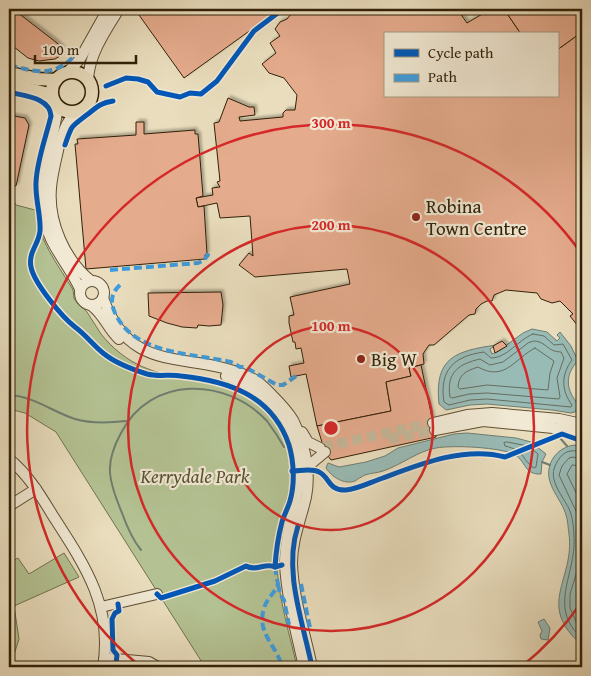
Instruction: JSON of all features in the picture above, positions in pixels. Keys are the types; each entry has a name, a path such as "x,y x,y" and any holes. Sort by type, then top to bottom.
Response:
{"main road":[{"path":"9,73 38,79 78,73 88,80 92,88 91,99 89,104 80,111 68,112 45,93 9,84"},
{"path":"56,104 52,89 62,76"}],"street":[{"path":"62,76 80,59 108,9"},
{"path":"88,80 88,70 95,51 119,9"},
{"path":"56,104 42,178 42,205 50,238 80,289"},
{"path":"80,111 72,117 63,131 54,166 50,196 53,219 64,246 84,275 102,286 110,316 117,327 135,344 165,358 212,366 248,376 282,404 308,442 323,449"},
{"path":"91,281 84,283 80,289 81,300 92,306 102,315 108,327 117,337 145,357 169,366 220,374 250,386 281,415 289,427 303,453 300,464 299,486 287,540 286,564 287,584 304,667"},
{"path":"92,306 99,304 104,298"},
{"path":"582,424 566,420 492,413 467,415 434,426 483,421 563,429 582,434"},
{"path":"295,424 307,467 307,490 294,539 292,563 294,584 312,667"},
{"path":"303,453 323,449"},
{"path":"307,467 323,449"},
{"path":"9,459 22,470 36,489 86,567 94,584 101,608 105,634 104,663 149,662 158,667"},
{"path":"9,506 36,489"},
{"path":"101,608 157,594"}],"green space":[{"name":"Kerrydale Park","path":"9,194 16,205 35,210 44,241 73,289 75,300 87,312 101,334 115,349 131,361 153,371 216,382 239,390 250,396 269,414 283,436 290,460 291,482 278,542 277,564 283,609 297,667 205,667 56,432 25,413 9,409"},
{"path":"64,553 79,577 14,606 19,639 9,667 9,563 18,558 29,574"}],"water":[{"path":"532,329 547,332 557,341 560,338 557,335 560,332 571,346 578,361 570,372 568,383 571,394 579,405 575,412 487,404 446,410 439,404 438,388 440,376 444,366 451,359 470,350 496,345 490,349 492,354"},
{"path":"467,433 516,438 531,442 546,454 542,462 541,474 535,474 528,470 519,458 509,452 489,448 465,447 443,447 429,450 381,472 365,475 351,482 339,479 326,468 328,463 339,467 366,462 385,456 398,448 454,434"},
{"path":"575,445 582,448 582,645 568,631 561,617 560,592 569,550 568,522 552,487 549,475 550,464 558,452 566,447"},
{"path":"544,619 550,628 548,640 541,639 540,635 542,631 538,622"}],"building":[{"path":"9,9 13,9 57,43 62,48 60,56 55,59 39,61 28,58 9,43"},
{"path":"144,9 280,9 184,78 139,15"},
{"name":"Robina Town Centre","path":"301,9 457,9 467,23 484,13 481,9 504,9 520,32 384,32 384,98 558,98 558,49 582,32 582,331 570,316 573,314 560,301 552,303 541,299 537,293 506,290 494,295 492,301 481,304 476,309 475,314 469,315 434,345 429,345 423,354 424,364 409,368 411,376 386,382 391,411 317,426 306,374 291,377 289,366 304,363 301,348 296,349 295,342 293,342 289,316 294,315 290,297 350,284 347,269 255,277 239,265 249,253 253,256 250,216 220,218 217,203 198,207 196,198 213,195 212,188 220,187 217,182 220,181 214,123 219,122 228,98 249,107 254,107 255,115 239,117 240,121 283,117 283,113 286,110 295,110 297,95 284,78 269,73 262,64 276,53 270,43 280,36 275,29 280,22 287,19 292,13"},
{"path":"504,9 582,9 582,32 558,49 558,32 520,32"},
{"path":"9,115 25,118 29,125 16,186 12,185 9,180"},
{"path":"136,122 144,122 144,134 195,130 195,134 198,134 203,196 196,198 198,207 204,206 207,254 205,259 86,269 75,144 78,144 77,139 136,135"},
{"path":"221,292 223,305 221,325 198,325 197,328 182,327 149,316 148,293"},
{"path":"502,341 507,346 495,353 493,346"},
{"path":"421,365 436,437 331,460 325,452 317,426 391,411 386,382 411,376 409,368"}],"waterway":[{"path":"141,550 130,533 114,493 110,463 121,433 134,414 151,400 170,392 190,389 211,390 231,396 250,407 267,421 284,447"},
{"path":"9,395 26,398 81,421 100,423 126,421"},
{"path":"560,438 567,446"},
{"path":"542,462 550,465"}],"tunnel":[{"path":"323,447 433,423"},
{"path":"389,439 435,430"}],"marked path":[{"path":"9,65 28,70 53,70 68,62 76,54"},
{"path":"110,270 198,263 208,255 205,255"},
{"path":"120,285 112,298 115,313 124,327 150,345 183,354 231,362 240,367 245,367 277,385 283,385 296,376"},
{"path":"275,567 278,584 267,601 262,617 265,632 282,667"},
{"path":"278,584 280,594 284,600 289,625"},
{"path":"301,584 310,628"}],"cycle path":[{"path":"106,86 126,78 138,79 148,82 157,92 180,97 190,93 201,94 217,81 254,31 283,9"},
{"path":"9,92 41,101 46,105 51,116 37,174 36,188 40,231 30,262 37,282 56,308 99,350 118,363 147,374 198,378 231,387 260,403 272,414 281,428 291,452 293,480 292,494 279,533 275,567"},
{"path":"65,145 75,124 99,106 113,101"},
{"path":"292,471 316,471 323,474 332,486 340,490 346,490 360,487 412,467 443,458 474,454 490,454 505,457 562,434 582,441"},
{"path":"298,526 294,543 293,579 312,667"},
{"path":"157,594 161,598 215,581 246,566 253,568 282,565"},
{"path":"112,667 116,664 117,655 113,650 112,619 115,613 119,611 118,604"}],"place":[{"name":"Robina Town Centre","path":"416,217"},
{"name":"Big W","path":"361,359"}]}
